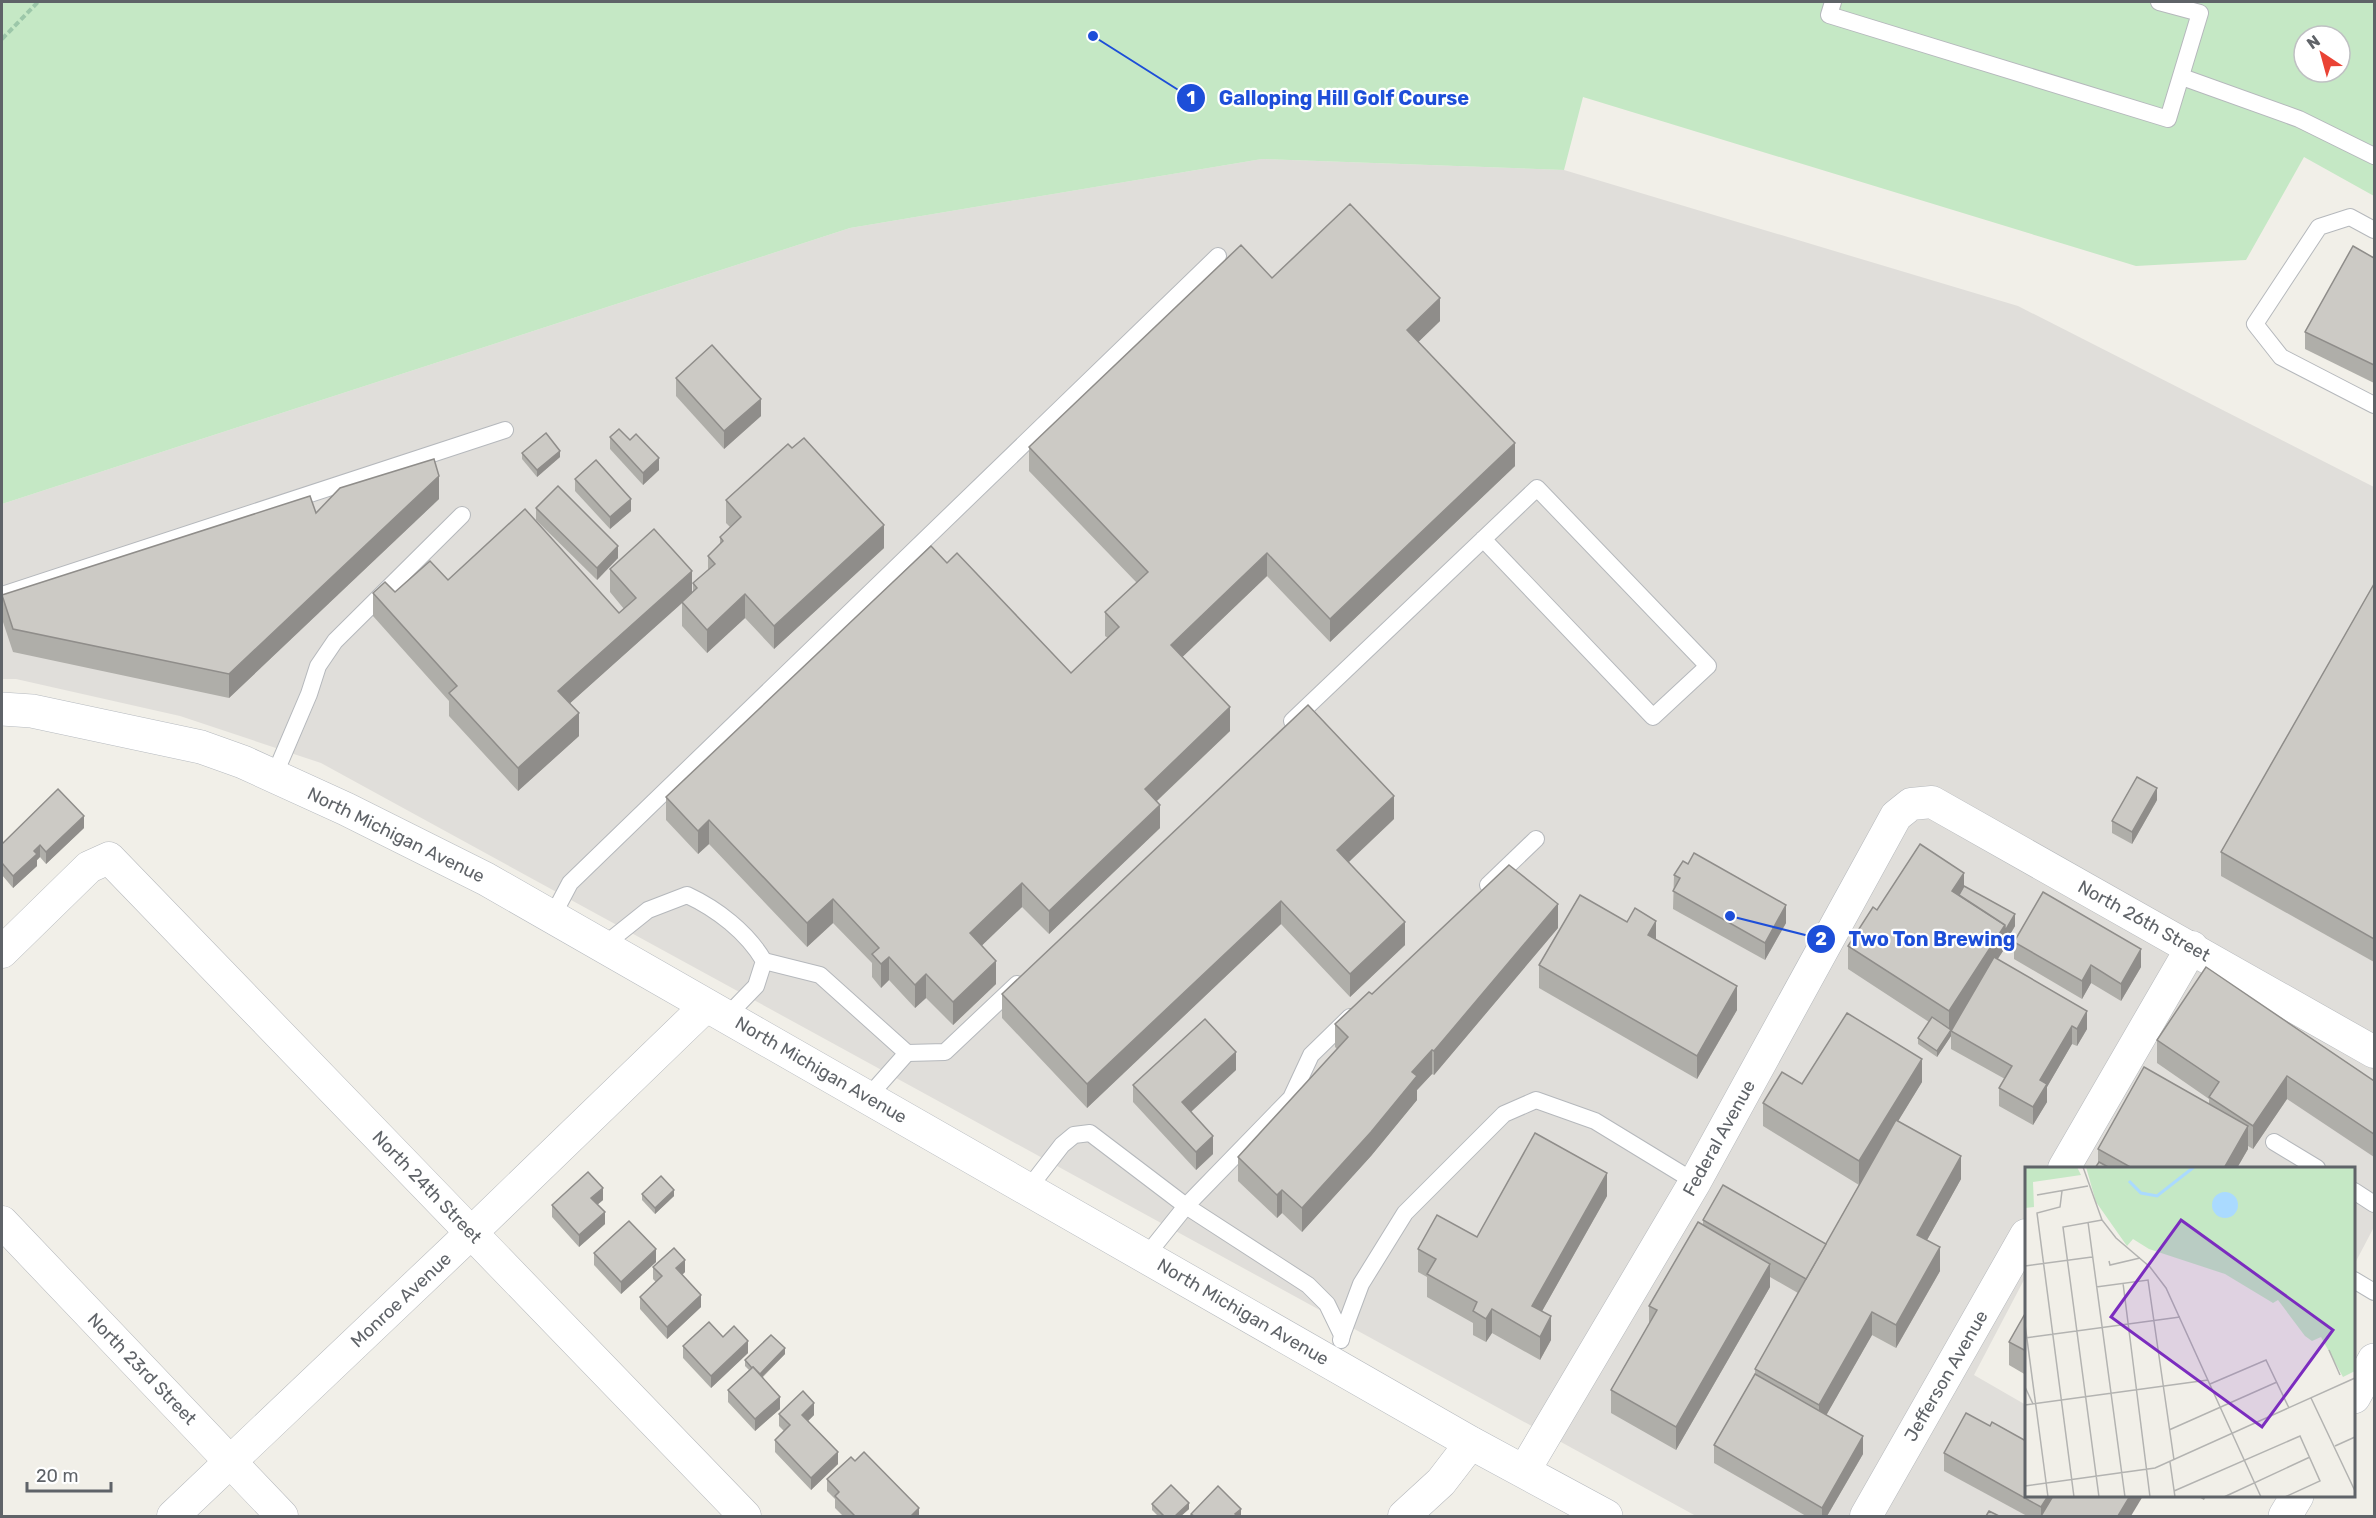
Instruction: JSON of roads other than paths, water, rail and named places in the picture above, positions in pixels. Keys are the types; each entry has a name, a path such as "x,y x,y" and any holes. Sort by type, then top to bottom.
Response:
{"street":[{"name":"North Michigan Avenue","path":"2,709 32,711 201,747 243,762 346,809 486,879 1146,1257 1340,1351 1471,1443 1606,1516"},
{"name":"North 26th Street","path":"1911,804 1932,802 2374,1052"},
{"name":"Federal Avenue","path":"1524,1471 1695,1182 1896,816 1911,804"},
{"name":"North 24th Street","path":"2,952 88,867 109,858 745,1516"},
{"path":"2065,1167 2192,947"},
{"name":"Monroe Avenue","path":"173,1516 471,1233 716,1012"},
{"name":"North 23rd Street","path":"2,1222 282,1516"},
{"name":"Jefferson Avenue","path":"1866,1516 2025,1242"},
{"path":"1404,1516 1441,1482 1471,1443"},
{"path":"2285,1516 2296,1497"}],"lane":[{"path":"1833,2 1829,15 2168,119 2200,13 2158,2"},
{"path":"2182,77 2299,119 2374,156"},
{"path":"2374,230 2350,217 2319,226 2255,324 2281,357 2374,405"},
{"path":"552,917 570,883 1218,256"},
{"path":"2,595 506,430"},
{"path":"1283,729 1483,538 1537,488 1708,666 1653,717 1483,538"},
{"path":"274,776 309,694 318,666 335,641 462,515"},
{"path":"1478,895 1536,839"},
{"path":"603,946 648,910 687,895 711,906 756,946 764,961 756,986 716,1012"},
{"path":"764,961 820,975 907,1053 945,1052 1032,969"},
{"path":"1146,1257 1186,1206 1291,1098 1311,1054 1361,1007"},
{"path":"868,1096 907,1053"},
{"path":"1340,1351 1361,1284 1405,1213 1504,1114 1536,1100 1595,1121 1695,1182"},
{"path":"1028,1189 1062,1145 1074,1135 1090,1133 1186,1206 1308,1285 1327,1304 1340,1351"},
{"path":"2274,1142 2315,1167"},
{"path":"2355,1192 2374,1204"},
{"path":"2355,1281 2374,1292"}],"place":[{"name":"Galloping Hill Golf Course","path":"1093,36"},
{"name":"Two Ton Brewing","path":"1730,916"}]}
